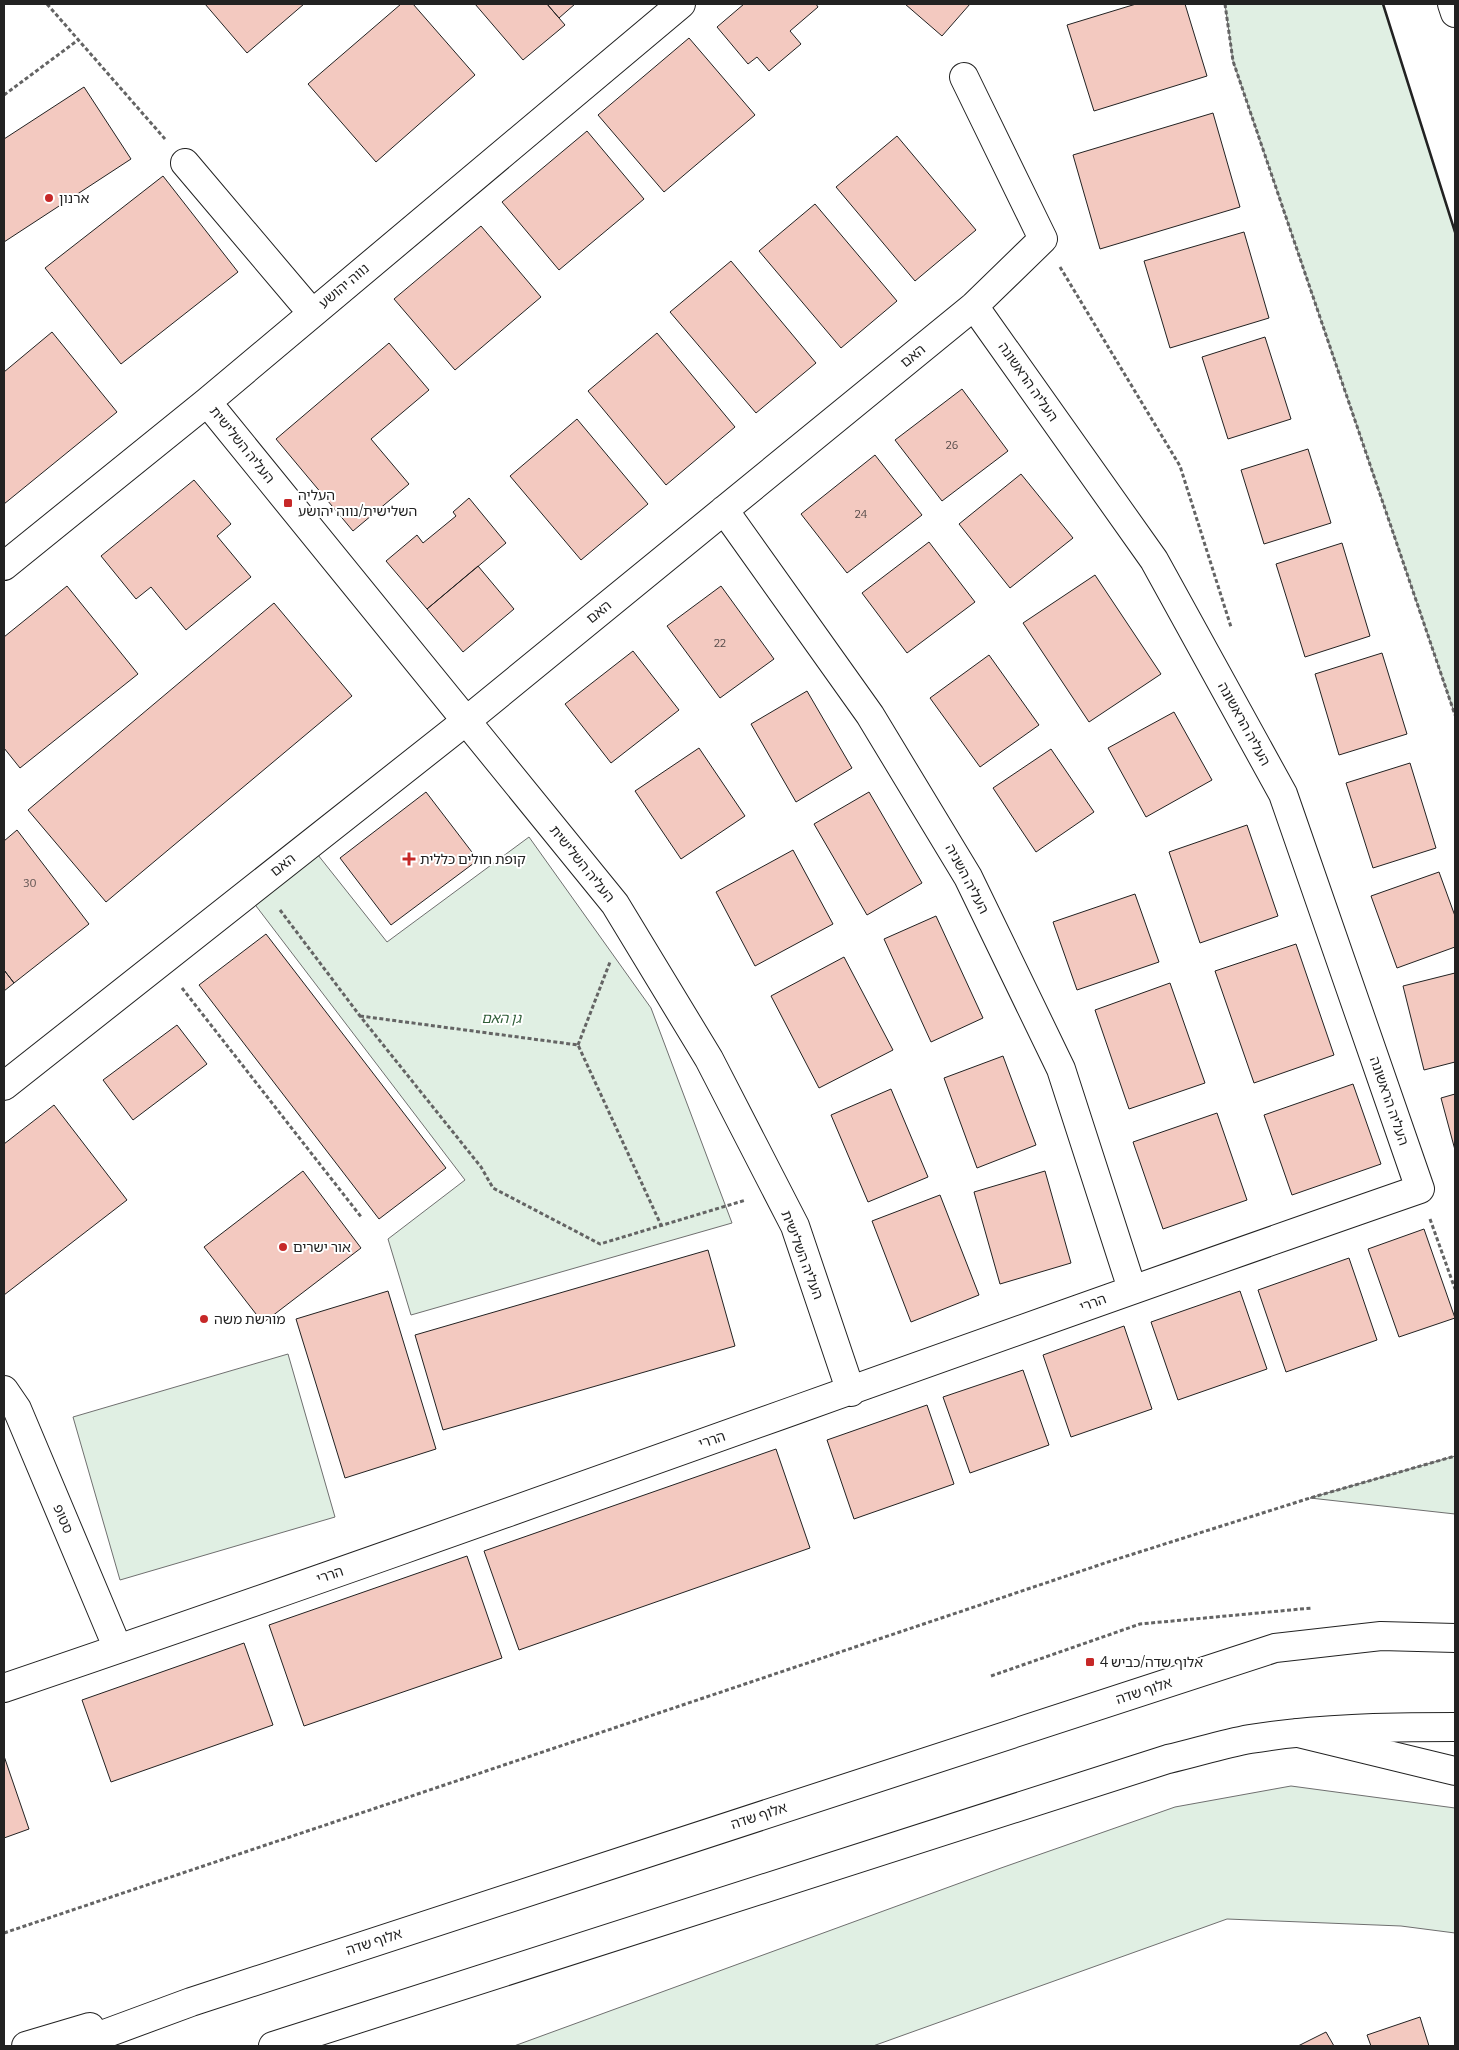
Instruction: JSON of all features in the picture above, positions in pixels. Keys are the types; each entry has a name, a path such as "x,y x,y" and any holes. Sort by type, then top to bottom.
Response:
{"main road":[{"name":"נווה יהושע","path":"4,566 207,402 681,4"},
{"path":"1452,4 1455,12"},
{"path":"964,77 1043,240"},
{"path":"185,163 312,313"},
{"name":"האם","path":"4,1086 466,721 974,306 1043,240"},
{"name":"העליה הראשונה","path":"974,306 1154,560 1283,794 1420,1189"},
{"name":"העליה השלישית","path":"207,402 615,904 709,1059 795,1226 851,1392"},
{"name":"העליה השניה","path":"724,510 870,715 968,876 1061,1069 1132,1289"},
{"name":"הררי","path":"4,1688 118,1650 851,1392 1132,1289 1420,1189"},
{"name":"סטופ","path":"4,1390 18,1410 118,1650"},
{"name":"אלוף שדה","path":"72,2046 191,2002 1274,1648 1381,1636 1455,1638"},
{"path":"273,2046 1168,1759 1248,1740 1298,1733 1378,1727 1455,1727"},
{"path":"1298,1733 1455,1771"},
{"path":"26,2046 346,1951"}],"path":[{"path":"47,4 185,163"},
{"path":"1225,4 1233,61 1455,715"},
{"path":"4,95 78,40"},
{"path":"1043,240 1180,466 1233,635"},
{"path":"260,884 360,1016 481,1167 493,1188 600,1244 776,1191"},
{"path":"626,922 578,1045 660,1226"},
{"path":"162,962 362,1218"},
{"path":"360,1016 578,1045"},
{"path":"1420,1189 1455,1289"},
{"path":"4,1933 1111,1561 1310,1498 1455,1456"},
{"path":"991,1676 1140,1624 1316,1608"}],"green space":[{"path":"1225,4 1383,4 1455,232 1455,715 1233,61"},
{"name":"גן האם","path":"529,837 651,1008 732,1223 411,1315 388,1239 465,1180 253,902 318,855 387,942"},
{"path":"288,1354 335,1517 120,1580 73,1417"},
{"path":"1455,1456 1455,1514 1310,1498"},
{"path":"1291,1786 1455,1808 1455,1933 1401,1926 1227,1919 873,2046 514,2046 1001,1868 1175,1807"}],"building":[{"path":"205,4 304,4 247,53"},
{"path":"401,4 413,4 475,75 376,162 308,84"},
{"path":"475,4 547,4 565,25 523,60"},
{"path":"547,4 575,4 559,18"},
{"path":"744,4 816,4 818,7 790,31 801,44 769,71 757,57 748,64 717,27"},
{"path":"905,4 970,4 942,36"},
{"path":"1136,4 1185,4 1207,76 1094,111 1067,25"},
{"path":"689,38 755,115 664,192 598,115"},
{"path":"84,87 131,159 4,242 4,139"},
{"path":"1213,113 1240,207 1100,249 1073,155"},
{"path":"587,131 644,199 559,270 502,202"},
{"path":"897,136 976,230 915,281 836,187"},
{"path":"163,176 238,272 121,364 45,268"},
{"path":"815,204 897,301 841,348 759,251"},
{"path":"481,226 541,297 455,370 394,299"},
{"path":"1244,232 1269,318 1170,348 1144,261"},
{"path":"731,261 816,363 756,413 670,312"},
{"path":"52,332 117,412 4,504 4,372"},
{"path":"657,333 735,427 666,485 588,391"},
{"path":"1265,337 1291,419 1228,439 1202,357"},
{"path":"389,343 429,390 371,439 409,484 353,531 276,439"},
{"path":"962,389 1008,451 942,501 895,440"},
{"path":"577,419 648,504 581,560 510,476"},
{"path":"1308,449 1331,523 1264,544 1241,470"},
{"path":"875,455 922,515 847,573 801,514"},
{"path":"1021,474 1073,538 1010,588 959,524"},
{"path":"194,480 231,524 217,536 251,577 186,630 151,587 136,599 101,556"},
{"path":"469,498 506,543 427,609 386,561 417,535 423,543 456,516 453,512"},
{"path":"929,542 975,602 907,653 862,593"},
{"path":"1342,543 1370,636 1305,657 1276,564"},
{"path":"478,566 514,609 463,652 427,609"},
{"path":"1095,575 1161,674 1089,722 1023,623"},
{"path":"67,586 138,674 20,768 4,748 4,637"},
{"path":"721,586 774,659 720,698 667,626"},
{"path":"274,603 352,696 106,902 28,810"},
{"path":"633,651 679,710 611,763 565,704"},
{"path":"1382,653 1407,734 1339,755 1315,674"},
{"path":"989,655 1039,725 980,767 930,698"},
{"path":"807,691 852,768 796,802 751,724"},
{"path":"1174,712 1212,780 1146,817 1108,748"},
{"path":"699,748 745,816 681,859 635,791"},
{"path":"1051,749 1094,812 1036,852 993,788"},
{"path":"1410,763 1436,848 1373,868 1346,783"},
{"name":"קופת חולים כללית","path":"426,792 478,860 391,925 340,858"},
{"path":"869,792 922,883 867,915 814,824"},
{"path":"1247,825 1278,916 1200,943 1169,852"},
{"path":"17,830 89,924 14,983 4,970 4,841"},
{"path":"793,850 833,924 755,966 716,892"},
{"path":"1439,872 1455,916 1455,947 1397,968 1371,896"},
{"path":"1135,894 1159,962 1077,990 1053,922"},
{"path":"936,916 983,1018 931,1042 884,939"},
{"path":"266,934 446,1168 379,1219 199,985"},
{"path":"1296,944 1334,1055 1254,1083 1215,971"},
{"path":"844,957 893,1050 819,1088 771,996"},
{"path":"4,970 14,983 4,991"},
{"path":"1455,973 1455,1062 1424,1070 1403,986"},
{"path":"1170,983 1205,1083 1129,1109 1095,1010"},
{"path":"177,1025 207,1064 133,1120 103,1080"},
{"path":"1003,1056 1036,1145 977,1168 944,1078"},
{"path":"1353,1084 1381,1164 1292,1195 1264,1115"},
{"path":"891,1089 928,1177 868,1202 831,1115"},
{"path":"1455,1094 1455,1150 1441,1098"},
{"path":"54,1105 127,1200 4,1295 4,1144"},
{"path":"1217,1113 1247,1200 1163,1229 1133,1142"},
{"name":"אור ישרים","path":"303,1171 361,1248 263,1323 204,1247"},
{"path":"1045,1171 1071,1263 1000,1284 974,1192"},
{"path":"940,1195 979,1295 911,1322 872,1221"},
{"path":"1424,1229 1455,1318 1399,1337 1368,1249"},
{"path":"708,1250 735,1346 443,1430 415,1335"},
{"path":"1349,1258 1377,1340 1286,1372 1258,1290"},
{"path":"388,1291 436,1449 345,1478 296,1319"},
{"path":"1240,1291 1267,1369 1178,1400 1151,1322"},
{"path":"1124,1326 1152,1409 1071,1437 1043,1355"},
{"path":"1023,1370 1049,1445 970,1473 943,1397"},
{"path":"927,1405 954,1484 854,1519 827,1440"},
{"path":"776,1449 810,1548 519,1650 484,1551"},
{"path":"467,1556 502,1658 304,1726 269,1625"},
{"path":"244,1643 273,1725 111,1782 82,1700"},
{"path":"4,1756 29,1829 4,1838"},
{"path":"1420,2017 1429,2046 1371,2046 1367,2035"},
{"path":"1326,2032 1334,2046 1298,2046"}],"wall":[{"path":"1383,4 1455,232"}],"place":[{"name":"ארנון","path":"49,198"},
{"name":"העליה השלישית/נווה יהושע","path":"288,503"},
{"name":"קופת חולים כללית","path":"409,859"},
{"name":"אור ישרים","path":"283,1247"},
{"name":"מורשת משה","path":"204,1319"},
{"name":"אלוף שדה/כביש 4","path":"1090,1662"}]}
